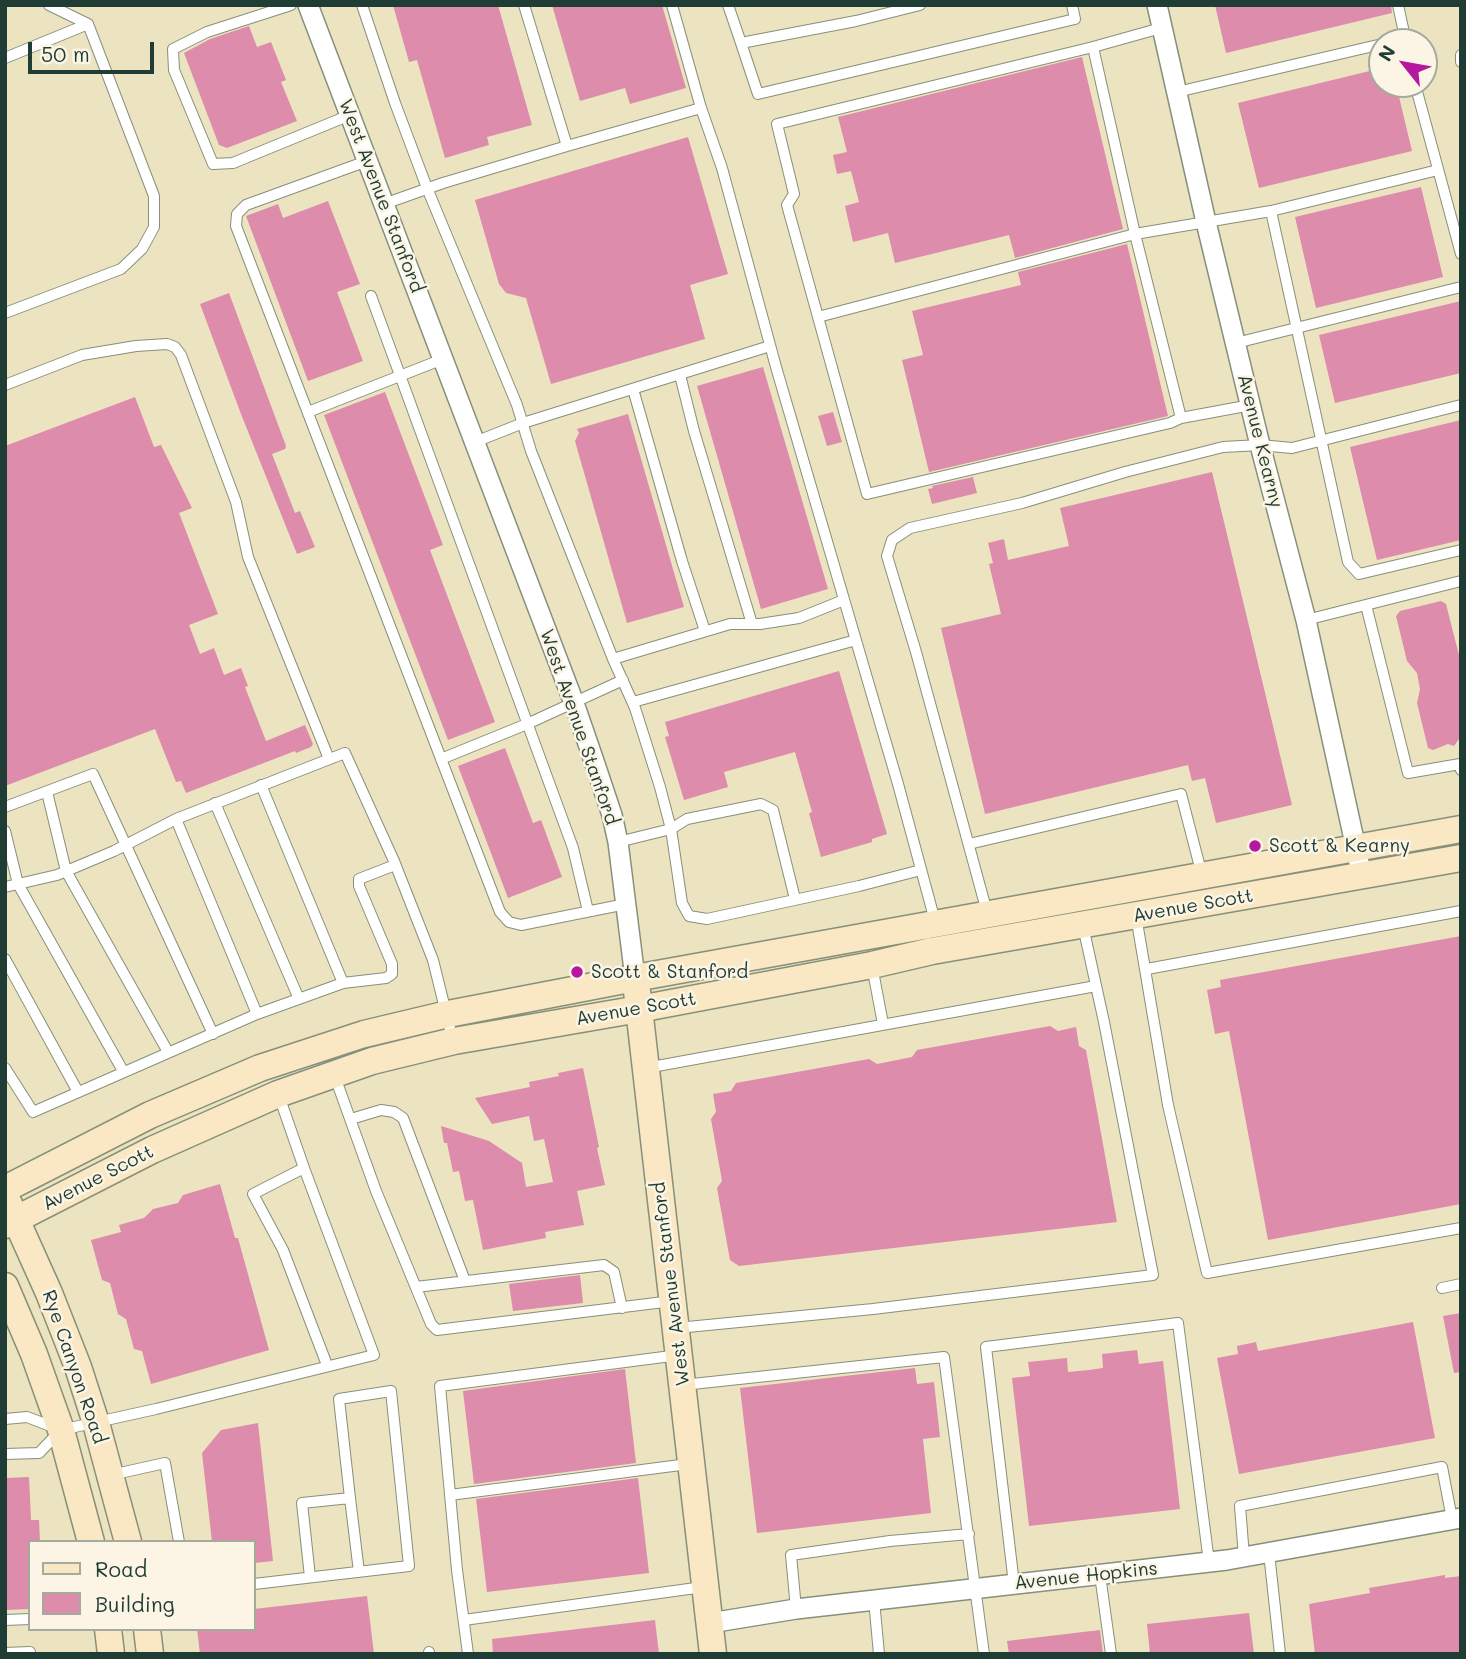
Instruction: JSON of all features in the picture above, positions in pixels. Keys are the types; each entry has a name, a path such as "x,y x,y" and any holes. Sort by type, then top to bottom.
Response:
{"main road":[{"name":"Avenue Scott","path":"5,1189 150,1115 260,1068 364,1034 448,1014 635,978 1461,829"},
{"name":"Avenue Scott","path":"9,1214 278,1094 372,1061 454,1041 639,1009 991,940 1461,858"},
{"name":"West Avenue Stanford","path":"635,978 713,1654"},
{"name":"Rye Canyon Road","path":"9,1214 54,1306 78,1367 127,1540"},
{"name":"Rye Canyon Road","path":"5,1286 34,1354 61,1430 90,1540"},
{"path":"108,1631 111,1654"},
{"path":"147,1631 150,1654"}],"street":[{"name":"West Avenue Stanford","path":"308,5 574,703 612,815 618,842 635,978"},
{"name":"Avenue Kearny","path":"1157,5 1206,222 1306,620 1362,876"},
{"name":"Avenue Hopkins","path":"710,1623 796,1609 1209,1562 1457,1519"}],"lane":[{"path":"5,313 121,269 142,249 154,227 154,197 88,24 49,5"},
{"path":"291,5 207,32 173,49 174,70 213,164 233,163 350,115"},
{"path":"362,5 427,188 483,321 613,659 633,702 671,829 682,903 689,916 706,919 921,870"},
{"path":"524,5 567,146"},
{"path":"672,5 701,108 722,169 936,925"},
{"path":"728,5 758,94 1075,19 1072,5"},
{"path":"740,43 856,21 920,5"},
{"path":"1398,5 1403,28"},
{"path":"5,58 88,24"},
{"path":"1161,28 777,124 794,194 787,205 867,494 1170,423 1181,418 1252,405"},
{"path":"1093,47 1135,234 1181,418"},
{"path":"1177,92 1368,47"},
{"path":"1461,55 1461,62"},
{"path":"1419,98 1461,254"},
{"path":"384,204 427,188 701,108"},
{"path":"368,161 246,205 237,214 236,226 500,912 509,922 521,925 626,904"},
{"path":"818,317 1135,234 1271,211 1438,170"},
{"path":"1271,211 1348,562 1359,574 1461,550"},
{"path":"1236,343 1461,287"},
{"path":"371,296 573,848 588,911"},
{"path":"5,385 82,355 167,344 181,355 236,502 248,557 329,759"},
{"path":"475,442 523,423 770,346"},
{"path":"308,412 443,359"},
{"path":"680,374 697,444 752,624"},
{"path":"633,389 678,549 705,631"},
{"path":"991,940 969,844 887,556 892,540 910,528 1022,503 1223,446 1260,444 1292,448 1461,405"},
{"path":"1306,620 1461,581"},
{"path":"613,659 730,624 799,618 844,600"},
{"path":"1366,605 1408,774 1460,764 1461,770"},
{"path":"633,702 856,640"},
{"path":"441,759 527,724 623,680"},
{"path":"5,887 66,871 127,844 176,818 345,753 395,865 433,960 454,1041"},
{"path":"5,807 93,774 213,1034"},
{"path":"261,785 343,983"},
{"path":"47,792 66,871 168,1052"},
{"path":"969,844 1181,794 1202,876"},
{"path":"215,803 299,999"},
{"path":"618,842 671,829 687,819 761,804 773,810 794,899"},
{"path":"176,818 257,1014"},
{"path":"5,831 18,884 123,1071"},
{"path":"5,1068 33,1112 257,1014 343,983 386,978 392,974 392,964 359,886 359,879 395,865"},
{"path":"1147,969 1461,911"},
{"path":"1136,916 1168,1105 1207,1273 1461,1228"},
{"path":"676,1328 873,1309 1153,1275 1083,926"},
{"path":"5,959 78,1092"},
{"path":"872,965 883,1024"},
{"path":"645,1068 1096,986"},
{"path":"334,1074 376,1191 431,1324 437,1330 672,1301"},
{"path":"5,1419 27,1417 61,1430 374,1355 278,1094"},
{"path":"351,1119 381,1110 394,1112 403,1118 465,1281"},
{"path":"304,1168 253,1194 283,1250 327,1365"},
{"path":"416,1287 604,1265 614,1272 622,1308"},
{"path":"1442,1288 1461,1284"},
{"path":"1014,1584 986,1347 1178,1323 1209,1562"},
{"path":"468,1654 440,1386 679,1355"},
{"path":"683,1385 944,1357 984,1654"},
{"path":"256,1584 310,1577 359,1572 409,1566 391,1391 339,1399 359,1572"},
{"path":"5,1454 39,1453 61,1430"},
{"path":"110,1475 165,1463 179,1540"},
{"path":"450,1495 692,1464"},
{"path":"1244,1557 1240,1506 1443,1467 1457,1519"},
{"path":"310,1577 302,1503 350,1498"},
{"path":"796,1609 790,1555 890,1541 969,1534"},
{"path":"1269,1553 1280,1654"},
{"path":"1100,1575 1111,1654"},
{"path":"464,1620 706,1587"},
{"path":"874,1600 879,1654"},
{"path":"5,1620 28,1619"},
{"path":"5,1653 30,1652"}],"building":[{"path":"393,5 498,5 532,125 487,137 489,145 445,158 417,60 409,62"},
{"path":"552,5 662,5 686,88 630,104 625,88 580,101"},
{"path":"1215,5 1391,5 1392,13 1226,53"},
{"path":"249,26 257,47 271,42 286,80 281,82 297,121 227,148 219,145 184,53 210,39"},
{"path":"1082,57 1123,229 1015,258 1009,235 895,263 888,233 853,242 845,206 859,202 851,171 837,174 833,155 847,152 838,117"},
{"path":"1368,71 1368,98 1399,98 1412,151 1259,188 1238,103"},
{"path":"688,137 728,274 690,285 705,339 551,384 526,298 506,293 499,284 475,200"},
{"path":"1421,187 1443,277 1316,308 1295,217"},
{"path":"328,201 360,284 337,292 363,361 308,381 246,216 278,204 283,218"},
{"path":"1127,244 1168,416 929,472 902,360 923,355 912,311 1021,285 1018,272"},
{"path":"229,293 286,446 285,449 272,454 295,513 300,511 315,547 297,554 200,304"},
{"path":"1461,301 1461,373 1335,403 1319,335"},
{"path":"763,367 828,589 761,609 697,386"},
{"path":"385,392 443,545 430,550 495,722 448,740 324,415"},
{"path":"135,397 154,447 161,445 192,508 179,513 218,614 189,625 200,654 214,648 224,675 241,668 248,686 245,687 266,741 305,725 313,744 296,753 295,751 186,793 181,781 176,782 155,729 5,786 5,446"},
{"path":"833,412 842,442 827,446 818,416"},
{"path":"628,414 684,607 627,623 575,441 579,433 577,429"},
{"path":"1461,420 1461,540 1377,560 1350,447"},
{"path":"1212,472 1292,805 1216,823 1205,778 1192,781 1188,765 985,814 941,628 1001,614 989,564 993,563 988,543 1004,539 1008,560 1069,546 1060,508"},
{"path":"973,477 977,493 932,504 928,489 933,488 932,486"},
{"path":"1441,601 1446,604 1461,663 1461,736 1454,746 1448,744 1433,750 1428,748 1417,703 1420,689 1417,673 1407,661 1396,616 1400,611"},
{"path":"839,671 887,834 872,839 872,842 821,857 795,752 724,772 728,787 684,800 665,737 669,736 665,722"},
{"path":"505,748 533,823 541,820 562,877 508,898 458,766"},
{"path":"1461,936 1461,1204 1268,1240 1229,1031 1215,1034 1207,990 1221,987 1220,980"},
{"path":"1050,1026 1058,1031 1076,1027 1079,1046 1086,1050 1117,1222 739,1266 730,1260 717,1188 722,1181 711,1119 716,1112 713,1094 731,1091 736,1083 869,1059 877,1064 912,1057 917,1050"},
{"path":"583,1068 605,1185 577,1191 584,1225 545,1232 546,1238 483,1250 473,1200 465,1201 459,1171 453,1172 441,1126 489,1141 522,1163 526,1187 553,1182 544,1139 534,1141 529,1116 492,1124 475,1098 530,1087 529,1082"},
{"path":"220,1184 269,1350 151,1384 142,1351 134,1349 126,1319 118,1314 110,1283 102,1280 91,1240 121,1232 119,1225 144,1218 153,1209 178,1203 183,1195"},
{"path":"580,1275 583,1303 513,1311 509,1284"},
{"path":"1461,1313 1461,1372 1454,1373 1443,1316"},
{"path":"1413,1322 1435,1438 1239,1474 1217,1358 1238,1354 1237,1346 1256,1342 1258,1351"},
{"path":"1137,1350 1139,1364 1163,1361 1180,1509 1029,1526 1012,1378 1030,1376 1028,1362 1067,1358 1068,1372 1089,1370 1103,1368 1102,1354"},
{"path":"915,1368 917,1384 934,1382 940,1437 923,1439 931,1513 757,1533 740,1388"},
{"path":"625,1369 636,1463 474,1484 463,1391"},
{"path":"258,1423 273,1561 256,1563 256,1540 212,1540 202,1453 221,1430"},
{"path":"29,1477 31,1520 39,1520 40,1540 28,1540 28,1609 5,1610 5,1478"},
{"path":"638,1478 649,1573 487,1592 476,1499"},
{"path":"1445,1575 1445,1578 1461,1576 1461,1654 1315,1654 1309,1604 1370,1593 1369,1588"},
{"path":"367,1596 374,1654 200,1654 197,1631 256,1631 256,1609"},
{"path":"1249,1613 1254,1654 1150,1654 1147,1624"},
{"path":"655,1620 659,1654 493,1654 492,1639"},
{"path":"1100,1630 1103,1654 1009,1654 1007,1641"}],"place":[{"name":"Scott & Kearny","path":"1255,846"},
{"name":"Scott & Stanford","path":"577,972"}]}
